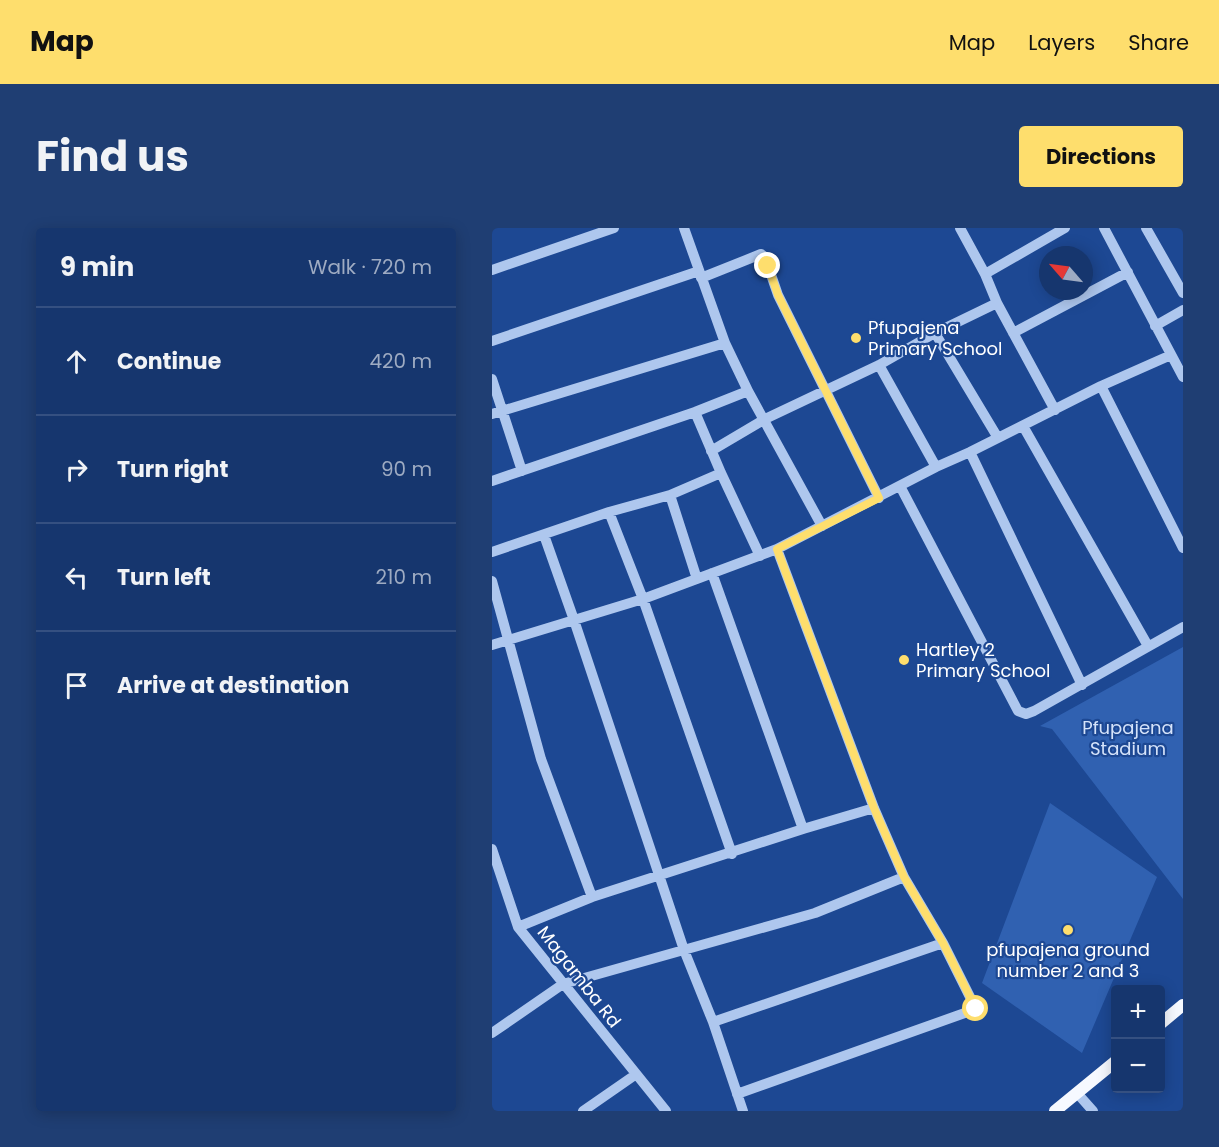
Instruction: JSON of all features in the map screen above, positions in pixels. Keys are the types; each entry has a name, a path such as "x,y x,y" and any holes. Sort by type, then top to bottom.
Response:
{"main road":[{"path":"1165,1021 1183,1005"},
{"path":"1055,1111 1111,1065"}],"street":[{"path":"492,270 614,228"},
{"path":"684,228 724,343 822,526"},
{"path":"960,228 1054,410"},
{"path":"985,274 1065,228"},
{"path":"1104,228 1183,378"},
{"path":"1146,228 1183,293"},
{"path":"492,342 761,254 765,257 778,295 879,498"},
{"path":"1013,333 1128,272"},
{"path":"711,451 765,419 879,365 935,333 997,303"},
{"path":"1155,326 1183,310"},
{"path":"935,333 998,438"},
{"path":"497,413 724,343"},
{"path":"492,645 643,599 777,549 936,467 1171,354"},
{"path":"879,365 936,467"},
{"path":"492,379 497,413 522,471"},
{"path":"1101,386 1183,548"},
{"path":"492,481 695,412 748,391"},
{"path":"695,412 760,556"},
{"path":"1023,426 1148,646"},
{"path":"970,452 1082,684"},
{"path":"492,552 609,512 670,495 721,473"},
{"path":"900,486 1018,711 1026,714 1034,711 1183,627"},
{"path":"670,495 697,579"},
{"path":"609,512 643,599 732,854"},
{"path":"544,535 684,950 743,1111"},
{"path":"737,1094 976,1009 943,943 904,877 874,808 777,549"},
{"path":"712,573 802,829"},
{"path":"492,581 541,759 592,897"},
{"path":"518,927 592,897 874,808"},
{"name":"Magamba Rd","path":"492,850 518,927 666,1111"},
{"path":"492,1033 562,984 814,913 904,877"},
{"path":"712,1022 943,943"},
{"path":"583,1111 635,1075"},
{"path":"1077,1093 1093,1111"}],"green space":[{"name":"Pfupajena Stadium","path":"1183,647 1183,899 1052,729 1040,726"},
{"name":"pfupajena ground number 2 and 3","path":"1050,803 1157,877 1082,1053 982,983"}],"place":[{"name":"Pfupajena Primary School","path":"856,338"},
{"name":"Hartley 2 Primary School","path":"904,660"},
{"name":"pfupajena ground number 2 and 3","path":"1068,930"}],"route":[{"path":"768,266 778,295 879,498 777,549 874,808 904,877 943,943 976,1009"}]}
